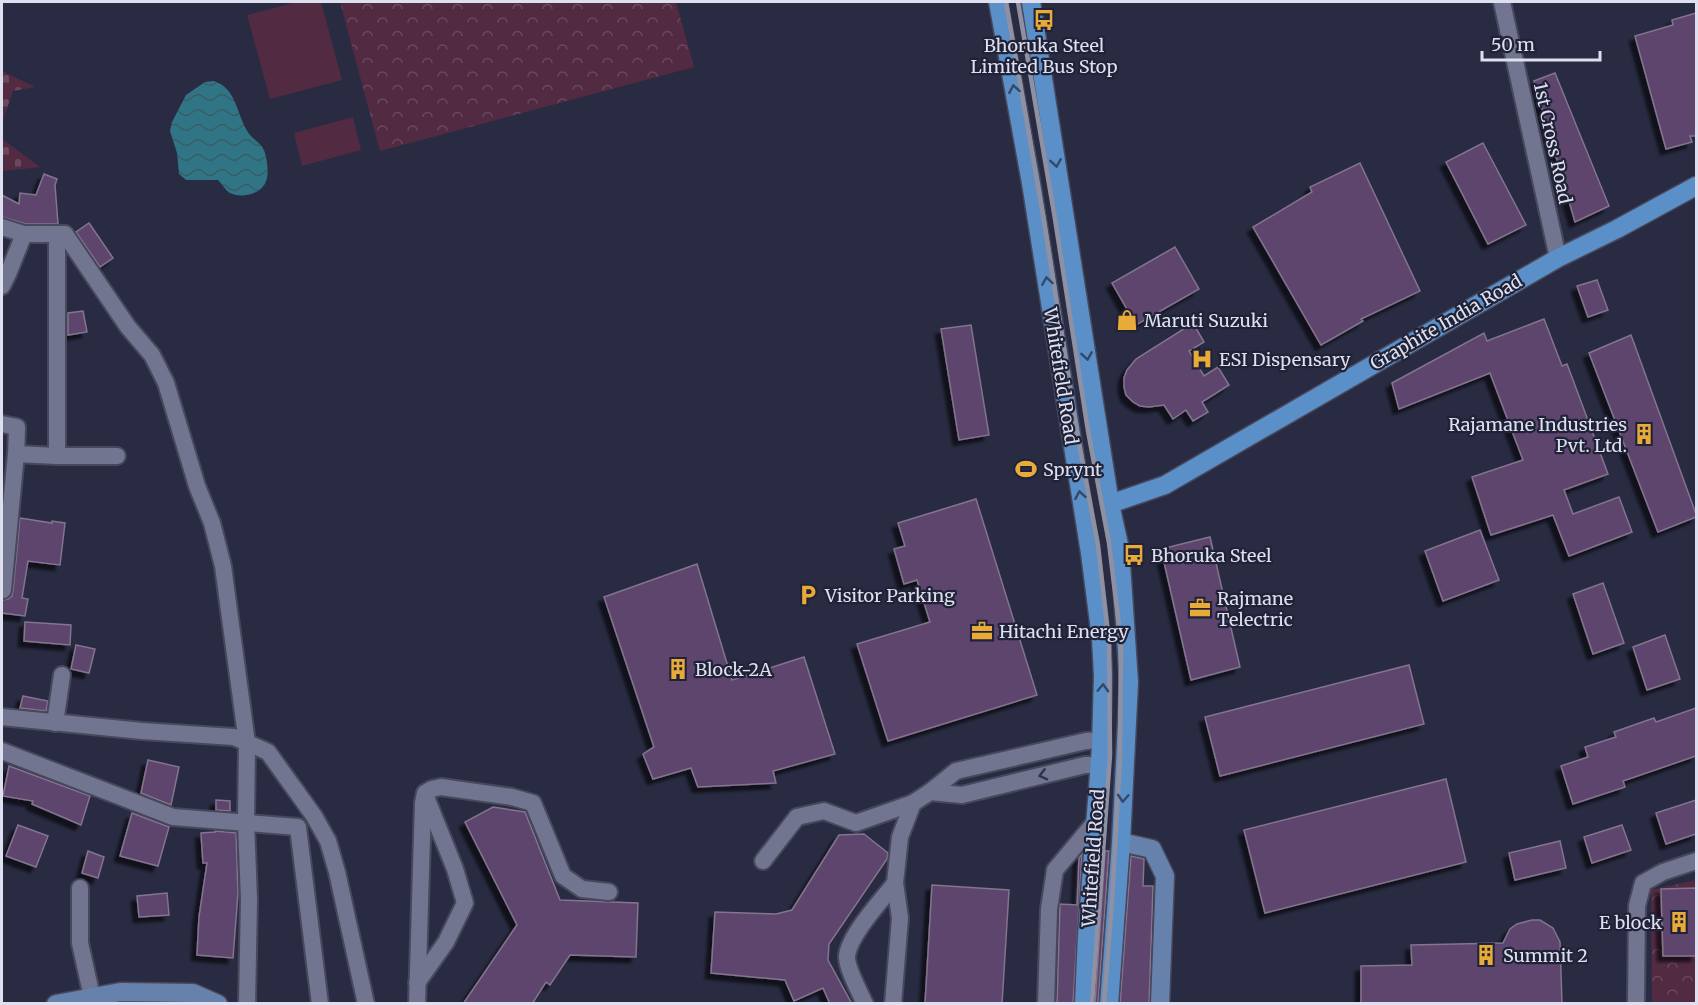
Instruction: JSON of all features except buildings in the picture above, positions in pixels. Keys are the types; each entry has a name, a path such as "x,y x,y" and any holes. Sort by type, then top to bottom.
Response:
{"main road":[{"name":"Whitefield Road","path":"998,2 1033,195 1099,622 1103,676 1101,740 1084,1004"},
{"name":"Whitefield Road","path":"1031,2 1110,504 1120,549 1129,682 1121,842 1109,1004"},
{"name":"Graphite India Road","path":"1110,504 1165,485 1558,258 1696,186"},
{"path":"1099,622 1125,619"}],"street":[{"name":"1st Cross Road","path":"1502,2 1558,258"},
{"path":"2,227 24,234 65,234 128,327 152,355 166,383 197,486 212,523 223,566 247,743 246,822 249,899 247,1004"},
{"path":"2,286 24,234"},
{"path":"57,234 57,456"},
{"path":"2,424 17,427 16,457 5,535 3,590"},
{"path":"16,457 16,454 117,456"},
{"path":"55,723 62,675"},
{"path":"2,717 142,731 234,737 268,753 314,816 328,841 366,1004"},
{"path":"763,861 796,817 824,811 856,823 913,803 956,771 1086,741 1101,740"},
{"path":"2,746 2,753 173,817 298,827 320,1004"},
{"path":"930,792 962,795 1085,765 1100,765"},
{"path":"417,1004 425,793 441,787 512,797 533,803 563,876 582,889 609,892"},
{"path":"417,983 446,942 465,903 455,869 425,793"},
{"path":"893,1004 900,918 895,882 900,837 913,803"},
{"path":"1046,1004 1049,909 1055,870 1096,821"},
{"path":"1121,842 1152,849 1165,876 1160,1004"},
{"path":"1636,1004 1637,906 1642,883 1663,872 1696,861"},
{"path":"865,1004 855,985 847,957 854,936 895,882"},
{"path":"81,888 80,943 101,999"},
{"path":"56,1004 101,999 120,992 193,993 218,1004"}],"green space":[{"path":"297,2 321,2 342,80 270,99 247,15"},
{"path":"340,2 676,2 694,67 380,151"},
{"path":"2,71 35,87 13,91 2,123"},
{"path":"353,117 361,150 302,166 294,133"},
{"path":"2,139 40,167 2,171"},
{"path":"1696,880 1696,1003 1652,1003 1651,890"}],"water":[{"path":"214,81 227,89 246,129 262,146 266,156 268,170 266,181 260,189 251,194 235,195 228,192 218,180 186,180 179,174 177,153 170,131 172,122 186,95 205,82"}],"railway":[{"path":"1006,2 1044,221 1077,433 1098,545 1109,643 1110,755 1092,1004"},
{"path":"1018,2 1088,431 1109,543 1121,642 1120,757 1104,1004"}],"place":[{"name":"Bhoruka Steel Limited Bus Stop","path":"1044,20"},
{"name":"Maruti Suzuki","path":"1127,320"},
{"name":"ESI Dispensary","path":"1202,359"},
{"name":"Rajamane Industries Pvt. Ltd.","path":"1644,434"},
{"name":"Sprynt","path":"1026,469"},
{"name":"Bhoruka Steel","path":"1134,555"},
{"name":"Visitor Parking","path":"808,595"},
{"name":"Rajmane Telectric","path":"1200,608"},
{"name":"Hitachi Energy","path":"982,631"},
{"name":"Block-2A","path":"678,669"},
{"name":"E block","path":"1679,922"},
{"name":"Summit 2","path":"1486,955"}]}
